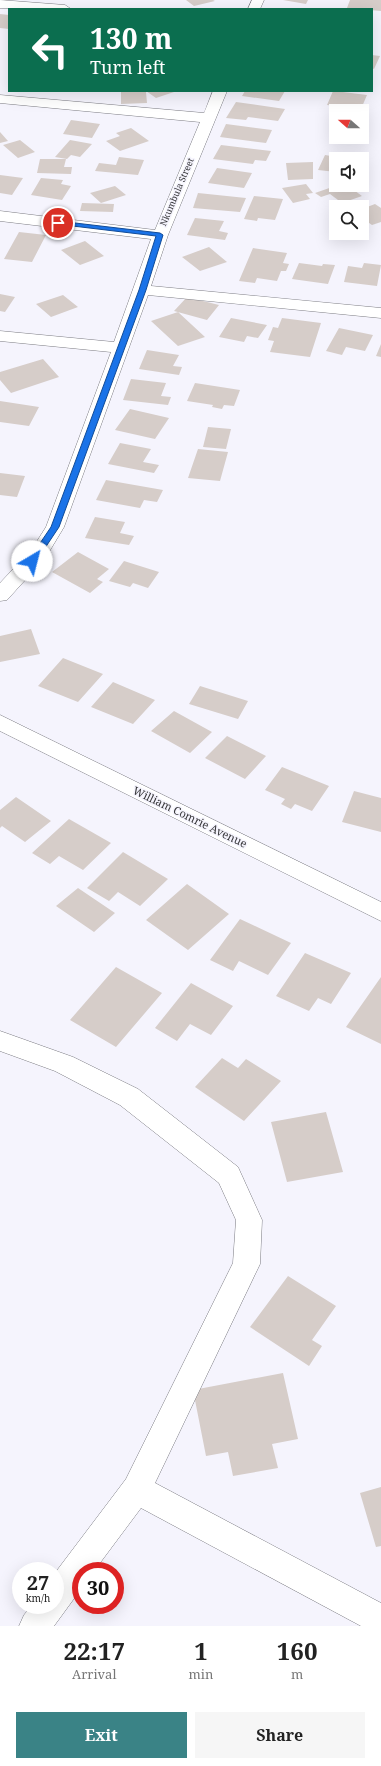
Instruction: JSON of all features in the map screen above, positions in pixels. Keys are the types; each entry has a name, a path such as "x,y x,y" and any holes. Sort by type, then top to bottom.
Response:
{"street":[{"path":"0,4 52,8"},
{"name":"Nkumbula Street","path":"0,595 39,553 55,527 142,290 160,235 220,92"},
{"path":"0,99 208,118"},
{"path":"0,216 160,235"},
{"path":"142,290 381,313"},
{"path":"0,336 120,348"},
{"name":"William Comrie Avenue","path":"0,722 381,912"},
{"path":"0,1041 64,1064 129,1097 229,1176 249,1220 246,1264 136,1489 64,1587"},
{"path":"136,1489 381,1620"},
{"path":"35,1626 44,1614"}],"building":[{"path":"186,0 213,0 215,1 194,6"},
{"path":"283,0 308,0 306,4"},
{"path":"350,0 381,0 381,11 373,10 373,8 347,8"},
{"path":"0,14 8,15 8,29 0,28"},
{"path":"373,55 380,56 374,69"},
{"path":"121,92 146,92 147,103 121,104"},
{"path":"147,92 174,92 156,98"},
{"path":"244,92 284,92 279,101 242,96"},
{"path":"333,92 367,95 363,104 329,104 327,105"},
{"path":"236,102 285,109 278,121 248,117 246,120 226,118"},
{"path":"71,120 100,124 92,138 63,134"},
{"path":"226,124 272,130 266,143 220,137"},
{"path":"131,128 149,141 120,151 106,141 120,136 116,133"},
{"path":"0,132 8,141 0,143"},
{"path":"20,140 35,152 18,158 3,145"},
{"path":"70,140 92,144 80,157 71,155 67,159 55,157"},
{"path":"221,145 271,151 266,161 255,160 253,164 213,159"},
{"path":"325,155 329,156 329,171 318,170"},
{"path":"119,157 144,160 138,175 95,171 99,163 116,165"},
{"path":"40,159 66,159 64,167 72,167 71,174 37,173"},
{"path":"313,162 313,179 288,180 286,163"},
{"path":"217,168 252,173 244,188 208,183"},
{"path":"0,175 23,178 12,195 0,193"},
{"path":"41,178 63,180 61,184 71,186 62,200 31,195"},
{"path":"306,184 313,193 306,194 310,199 293,203 282,188"},
{"path":"115,186 126,195 101,203 90,193"},
{"path":"329,188 329,192 357,192 362,196 351,200 338,200 330,194 321,197 315,193"},
{"path":"198,193 246,198 240,212 193,208"},
{"path":"254,196 283,199 275,220 258,218 257,221 244,219"},
{"path":"82,203 114,204 113,212 80,211"},
{"path":"375,204 381,208 381,222 372,225 369,223 369,206"},
{"path":"195,218 224,221 219,231 228,233 225,240 187,235"},
{"path":"19,232 46,235 32,262 4,259"},
{"path":"85,241 104,256 80,265 61,250"},
{"path":"209,247 227,262 200,271 182,257"},
{"path":"253,248 287,253 283,263 289,264 286,271 281,271 277,281 257,278 255,283 239,281"},
{"path":"299,263 322,266 323,264 335,265 328,284 292,279"},
{"path":"364,263 381,265 377,286 344,282 348,266 362,268"},
{"path":"0,294 15,297 5,312 0,311"},
{"path":"63,295 78,307 51,317 36,304"},
{"path":"187,297 219,305 207,320 174,311"},
{"path":"178,312 205,337 178,346 151,321"},
{"path":"231,318 267,325 258,338 247,336 244,342 219,337"},
{"path":"282,318 321,323 310,357 270,352 274,341 268,340 273,327 278,328"},
{"path":"339,328 373,335 365,351 346,347 342,355 326,351"},
{"path":"381,344 381,357 376,356"},
{"path":"147,350 179,355 173,366 182,367 179,375 139,369"},
{"path":"43,359 59,377 11,393 0,380 0,372"},
{"path":"131,379 166,383 161,396 171,397 168,405 123,400"},
{"path":"195,383 240,390 234,406 224,405 222,409 212,407 213,405 187,401"},
{"path":"0,401 39,407 29,426 0,422"},
{"path":"130,409 169,418 155,439 115,430"},
{"path":"208,427 231,429 226,449 203,447"},
{"path":"120,443 151,449 143,462 159,465 154,473 108,464"},
{"path":"198,449 228,452 220,481 188,478"},
{"path":"0,473 25,476 17,497 0,495"},
{"path":"106,480 163,490 157,502 144,500 140,508 96,500"},
{"path":"95,517 125,522 120,533 134,536 129,545 85,538"},
{"path":"78,552 109,569 97,579 103,582 90,593 52,572"},
{"path":"124,561 159,572 148,588 133,583 130,587 109,581"},
{"path":"31,629 40,654 0,662 0,636"},
{"path":"63,658 103,674 78,702 38,686"},
{"path":"113,682 155,700 133,724 91,707"},
{"path":"200,686 248,701 238,719 189,704"},
{"path":"174,711 212,732 190,753 151,731"},
{"path":"227,736 266,756 245,779 205,758"},
{"path":"282,767 329,786 312,811 295,804 291,809 281,804 285,799 265,790"},
{"path":"354,791 381,798 381,832 342,822"},
{"path":"16,797 51,821 25,842 2,826 0,828 0,810"},
{"path":"69,819 111,843 83,870 59,856 50,864 32,853"},
{"path":"123,852 168,879 140,906 118,892 109,901 87,888"},
{"path":"187,884 229,914 188,950 146,920"},
{"path":"78,888 115,913 94,932 56,906"},
{"path":"240,919 291,943 268,975 239,961 233,971 210,960"},
{"path":"305,953 351,973 331,1004 318,998 309,1011 276,996"},
{"path":"116,967 162,993 116,1047 70,1020"},
{"path":"381,977 381,1044 346,1027"},
{"path":"191,983 233,1006 211,1035 190,1024 177,1041 155,1028"},
{"path":"222,1058 238,1068 246,1059 281,1081 244,1121 195,1087"},
{"path":"326,1112 343,1172 287,1182 271,1122"},
{"path":"288,1276 336,1306 312,1340 322,1346 309,1366 250,1327"},
{"path":"283,1373 298,1439 272,1444 278,1468 233,1476 228,1452 206,1456 193,1390"},
{"path":"381,1487 381,1546 376,1547 360,1493"}],"route":[{"path":"32,561 39,553 55,527 142,290 160,235 58,223"}]}
